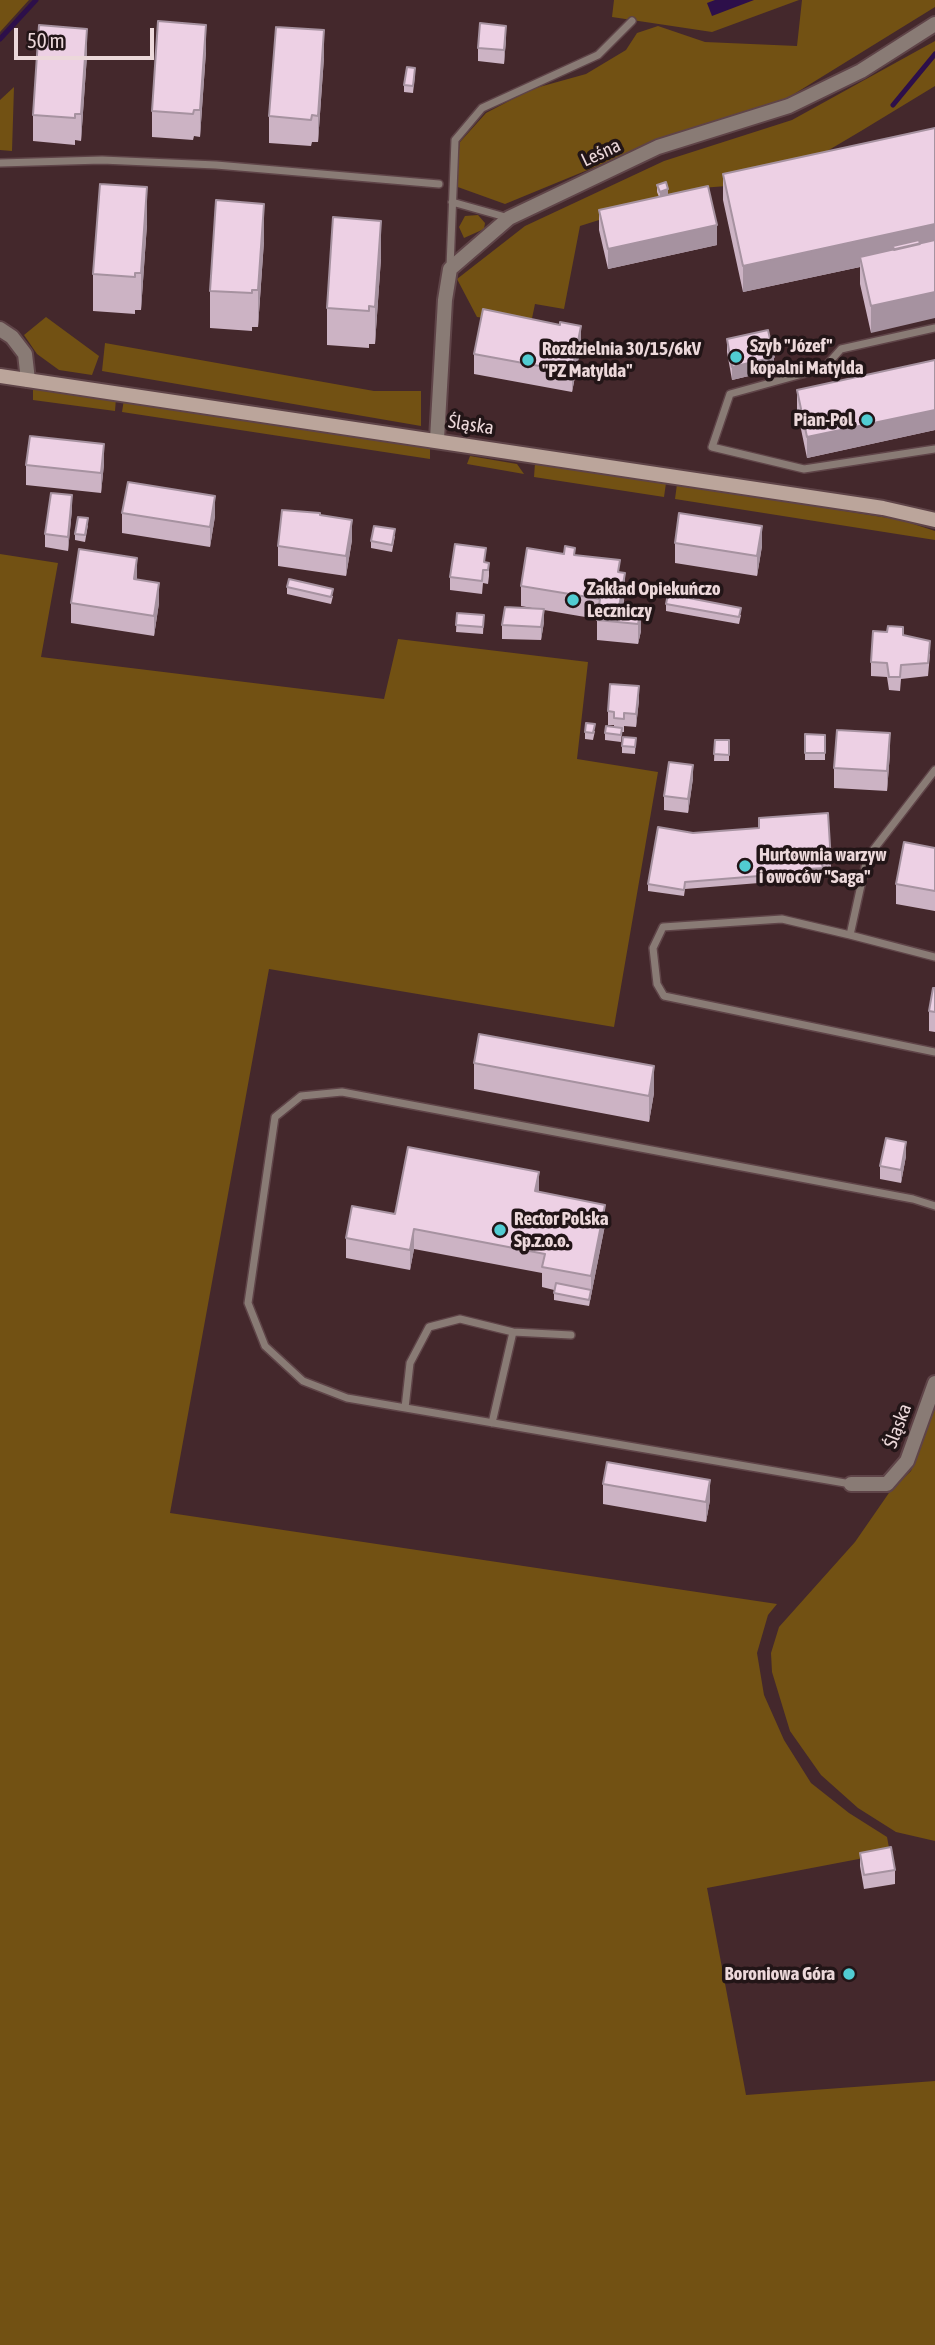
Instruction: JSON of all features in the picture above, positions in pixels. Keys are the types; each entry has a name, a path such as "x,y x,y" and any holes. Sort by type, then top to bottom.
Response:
{"main road":[{"name":"Śląska","path":"0,376 437,439 883,508 935,520"}],"street":[{"name":"Leśna","path":"450,269 509,218 658,147 789,106 861,71 935,23"},
{"path":"437,439 444,300 450,269"},
{"path":"0,329 12,337 25,355 28,380"},
{"name":"Śląska","path":"851,1484 887,1484 906,1461 935,1383"}],"lane":[{"path":"450,269 455,140 482,108 598,55 632,20"},
{"path":"0,163 102,160 216,165 439,184"},
{"path":"452,202 509,218"},
{"path":"935,328 841,349 824,368 730,394 712,447 804,469 935,449"},
{"path":"850,935 867,858 935,770"},
{"path":"935,957 782,919 663,927 653,948 657,984 664,996 935,1052"},
{"path":"851,1484 347,1398 303,1381 265,1346 248,1303 275,1117 301,1096 342,1092 913,1199 935,1206"},
{"path":"405,1408 410,1363 429,1326 460,1319 513,1332 571,1335"},
{"path":"492,1423 513,1332"}],"shaded area":[{"path":"0,0 29,0 0,32"},
{"path":"614,0 799,0 712,32 612,17"},
{"path":"715,0 754,0 712,16 707,3"},
{"path":"802,0 935,0 935,7 786,99 658,141 505,204 455,186 460,142 486,113 532,89 586,74 626,50 637,33 658,26 705,42 797,46"},
{"path":"935,41 935,86 861,131 817,157 753,184 701,188 580,226 564,309 535,304 531,323 477,317 457,279 525,226 664,161 792,120"},
{"path":"14,87 12,151 0,150 0,100"},
{"path":"478,215 485,223 484,229 464,238 459,227 465,216"},
{"path":"46,317 99,356 92,375 59,370 37,354 24,335"},
{"path":"105,343 374,391 421,391 421,426 102,371"},
{"path":"33,386 116,398 115,411 33,400"},
{"path":"124,399 430,446 430,459 122,412"},
{"path":"470,456 517,464 524,474 467,464"},
{"path":"535,463 666,483 664,497 534,477"},
{"path":"677,484 901,520 935,531 935,540 675,499"},
{"path":"0,554 58,563 41,657 384,699 398,639 588,662 577,759 658,772 614,1027 269,969 170,1513 777,1604 768,1615 757,1653 764,1695 784,1740 811,1783 849,1813 887,1837 890,1853 707,1888 746,2095 935,2081 935,2345 0,2345"},
{"path":"935,1408 935,1841 896,1832 858,1808 821,1775 790,1731 772,1672 771,1653 779,1627 855,1542 891,1490 911,1471"}],"building":[{"path":"158,21 206,25 200,110 194,110 193,114 152,111"},
{"path":"480,23 506,26 504,50 478,48"},
{"path":"39,25 87,29 81,114 75,114 75,118 33,115"},
{"path":"276,27 324,30 318,116 312,115 311,120 269,116"},
{"path":"407,67 415,68 413,86 404,85"},
{"path":"935,128 935,224 743,266 723,174"},
{"path":"666,182 668,189 660,192 657,185"},
{"path":"100,184 147,187 141,273 135,273 135,277 93,274"},
{"path":"708,186 717,225 608,249 599,210"},
{"path":"216,200 264,204 258,290 252,290 252,293 210,291"},
{"path":"333,217 381,221 375,307 369,306 369,311 327,308"},
{"path":"919,240 920,244 894,250 893,246"},
{"path":"935,240 935,292 871,306 860,257"},
{"path":"483,309 560,325 560,322 581,326 572,372 474,354"},
{"path":"768,330 774,357 732,367 727,339"},
{"path":"935,360 935,410 807,437 797,390"},
{"path":"30,436 104,444 101,473 26,465"},
{"path":"128,482 215,496 210,527 122,513"},
{"path":"51,493 72,495 68,537 45,534"},
{"path":"282,510 320,513 352,520 346,556 278,546"},
{"path":"679,513 762,526 757,556 675,543"},
{"path":"78,517 88,518 85,535 75,534"},
{"path":"374,526 395,529 392,545 371,541"},
{"path":"455,544 486,548 484,562 489,563 488,570 483,570 482,581 450,577"},
{"path":"565,546 575,548 574,555 620,560 618,572 625,573 619,607 641,611 638,624 597,620 600,599 521,586 527,548 564,554"},
{"path":"79,549 137,558 134,579 159,583 154,616 71,603"},
{"path":"289,579 333,589 331,597 287,587"},
{"path":"668,594 741,608 739,617 666,604"},
{"path":"505,607 544,609 541,627 502,625"},
{"path":"457,613 484,615 483,627 456,625"},
{"path":"888,626 903,627 903,635 930,641 928,663 901,665 900,677 889,677 887,663 871,662 873,631 887,632"},
{"path":"610,684 639,686 636,714 624,713 624,719 614,718 614,712 608,711"},
{"path":"586,723 595,724 593,733 585,732"},
{"path":"606,726 622,728 621,735 605,733"},
{"path":"837,730 890,733 887,771 834,768"},
{"path":"805,734 825,735 825,753 805,753"},
{"path":"623,737 636,738 635,747 622,746"},
{"path":"715,740 729,740 729,755 714,754"},
{"path":"669,762 693,765 688,799 664,796"},
{"path":"828,813 831,862 822,864 823,868 808,869 809,876 796,876 796,873 685,882 684,890 648,884 658,827 693,833 759,828 759,818"},
{"path":"904,842 935,848 935,891 896,884"},
{"path":"935,988 935,1012 929,1011"},
{"path":"479,1034 654,1066 649,1096 474,1063"},
{"path":"886,1138 906,1142 901,1170 880,1166"},
{"name":"Rector Polska Sp.z.o.o.","path":"408,1147 539,1172 535,1191 605,1205 591,1276 542,1267 545,1254 414,1229 410,1250 346,1238 352,1206 395,1214"},
{"path":"556,1283 591,1290 589,1300 554,1293"},
{"path":"607,1462 710,1480 706,1502 603,1484"},
{"path":"891,1847 895,1870 864,1875 860,1853"}],"waterway":[{"path":"0,39 36,0"},
{"path":"893,105 935,54"}],"place":[{"name":"Szyb \"Józef\" kopalni Matylda","path":"736,357"},
{"name":"Rozdzielnia 30/15/6kV \"PZ Matylda\"","path":"528,360"},
{"name":"Pian-Pol","path":"867,420"},
{"name":"Zakład Opiekuńczo Leczniczy","path":"573,600"},
{"name":"Hurtownia warzyw i owoców \"Saga\"","path":"745,866"},
{"name":"Rector Polska Sp.z.o.o.","path":"500,1230"},
{"name":"Boroniowa Góra","path":"849,1974"}]}
